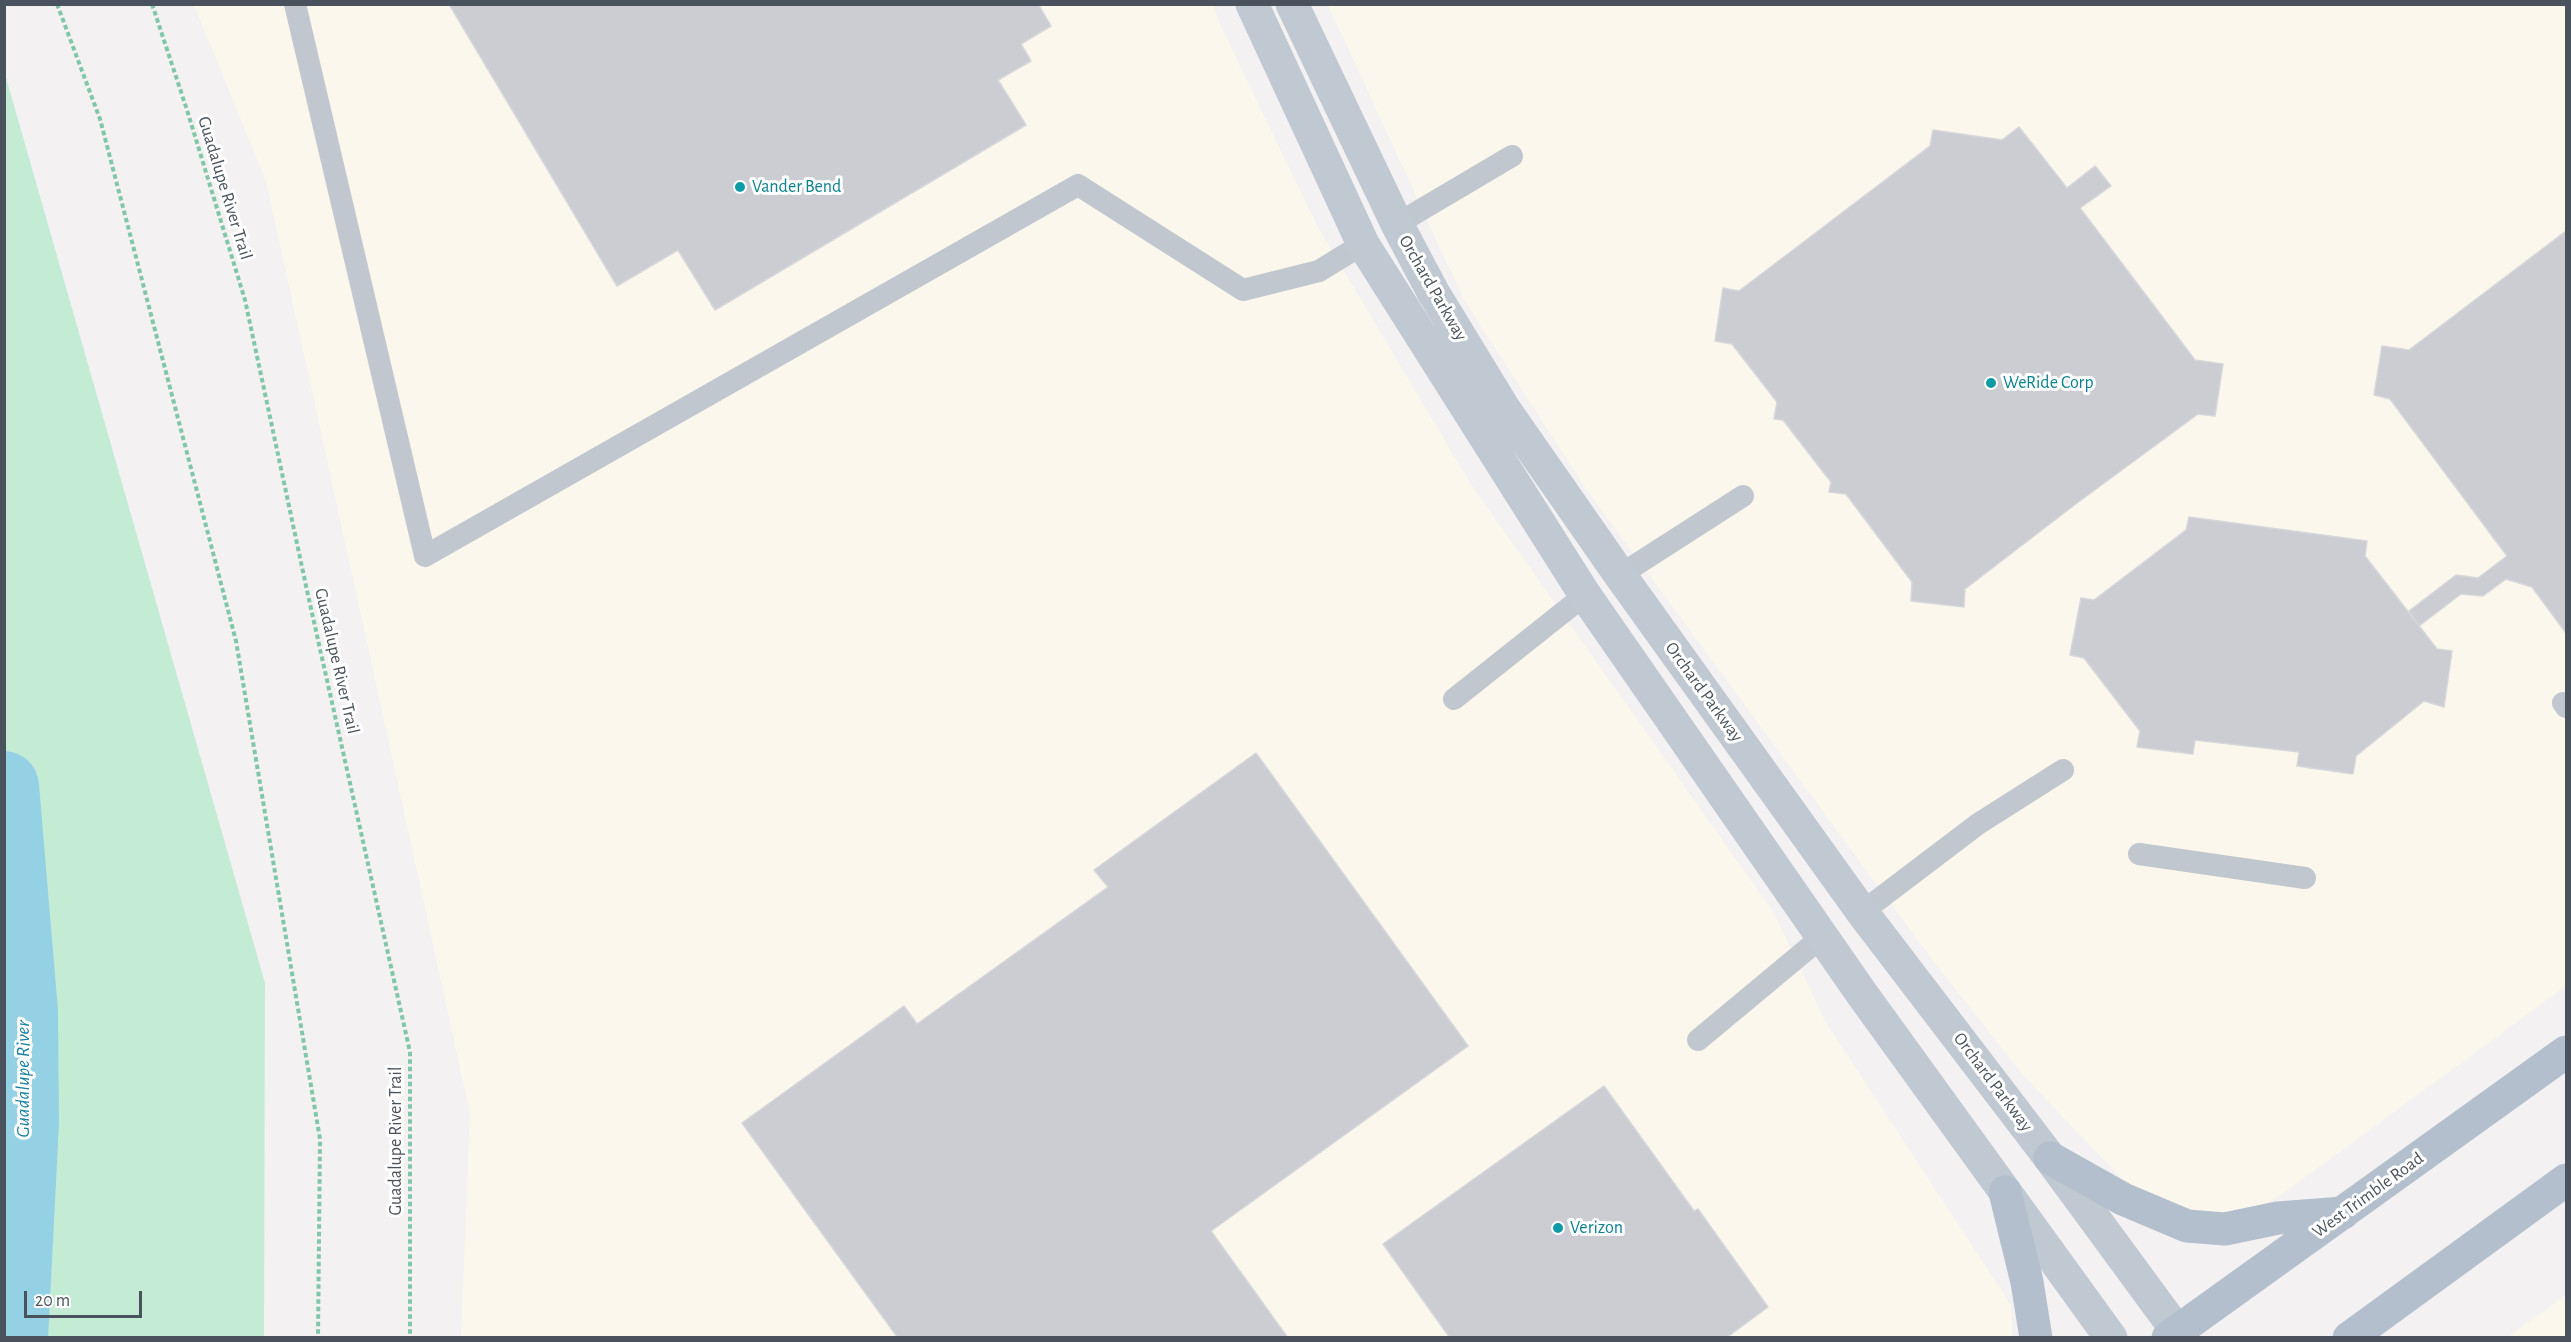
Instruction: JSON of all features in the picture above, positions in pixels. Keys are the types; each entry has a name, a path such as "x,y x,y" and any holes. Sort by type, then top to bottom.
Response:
{"main road":[{"name":"Orchard Parkway","path":"1252,4 1363,244 1585,595 1862,994 2111,1338"},
{"name":"Orchard Parkway","path":"1292,4 1397,224 1433,292 1505,410 1620,575 1862,912 2050,1158 2176,1335"},
{"path":"1363,244 1397,224"},
{"path":"1585,595 1620,575"},
{"path":"1823,936 1862,912"},
{"name":"West Trimble Road","path":"2176,1335 2566,1052"},
{"path":"2050,1158 2123,1199 2187,1226 2226,1229 2277,1218 2344,1212"},
{"path":"2349,1338 2566,1180"},
{"path":"2005,1192 2027,1282 2036,1338"},
{"path":"2382,1338 2409,1296"}],"lane":[{"path":"295,4 425,556 1078,185 1243,290 1319,271 1363,244"},
{"path":"1397,224 1512,156"},
{"path":"1620,575 1743,496"},
{"path":"1454,699 1585,595"},
{"path":"1862,912 1978,824 2063,770"},
{"path":"2139,854 2305,878"},
{"path":"1698,1040 1823,936"}],"path":[{"path":"57,4 100,119 236,641 320,1139 318,1338"},
{"name":"Guadalupe River Trail","path":"152,4 245,300 410,1052 410,1338"}],"shaded area":[{"path":"194,5 1213,5 1223,31 1318,227 1470,483 1774,913 1825,1021 2011,1305 2012,1337 461,1337 470,1114 266,181"},
{"path":"1328,5 2566,5 2566,986 2281,1195 2241,1217 2198,1219 2137,1195 2023,1075 1924,949 1586,489 1464,300"},
{"path":"2566,1295 2566,1337 2508,1337"}],"green space":[{"path":"5,74 265,983 264,1337 5,1337"}],"building":[{"name":"Vander Bend","path":"449,4 1038,4 1051,26 1021,44 1031,61 998,80 1026,125 715,310 678,250 617,286"},
{"name":"WeRide Corp","path":"2019,127 2067,188 2095,166 2111,186 2080,208 2195,360 2223,364 2215,416 2198,414 2077,503 1965,589 1964,607 1911,601 1912,582 1846,494 1829,492 1831,482 1783,420 1774,419 1777,402 1732,344 1715,341 1723,288 1739,291 1930,146 1933,130 2002,140"},
{"path":"2566,231 2566,633 2532,587 2506,579 2483,596 2461,594 2419,626 2409,611 2456,575 2478,578 2507,556 2390,399 2374,395 2382,346 2409,350"},
{"path":"2189,517 2367,541 2365,556 2437,649 2452,651 2444,707 2424,701 2356,756 2353,774 2297,766 2299,752 2195,740 2193,754 2137,747 2140,731 2084,658 2070,655 2081,598 2094,600 2186,530"},
{"path":"1256,753 1468,1046 1211,1231 1288,1338 898,1338 742,1123 904,1006 917,1024 1108,887 1094,870"},
{"name":"Verizon","path":"1604,1086 1694,1211 1698,1209 1768,1307 1726,1338 1450,1338 1383,1244"}],"waterway":[{"name":"Guadalupe River","path":"4,786 23,1012 24,1123 13,1338"}],"place":[{"name":"Vander Bend","path":"740,187"},
{"name":"WeRide Corp","path":"1991,383"},
{"name":"Verizon","path":"1558,1228"}]}
